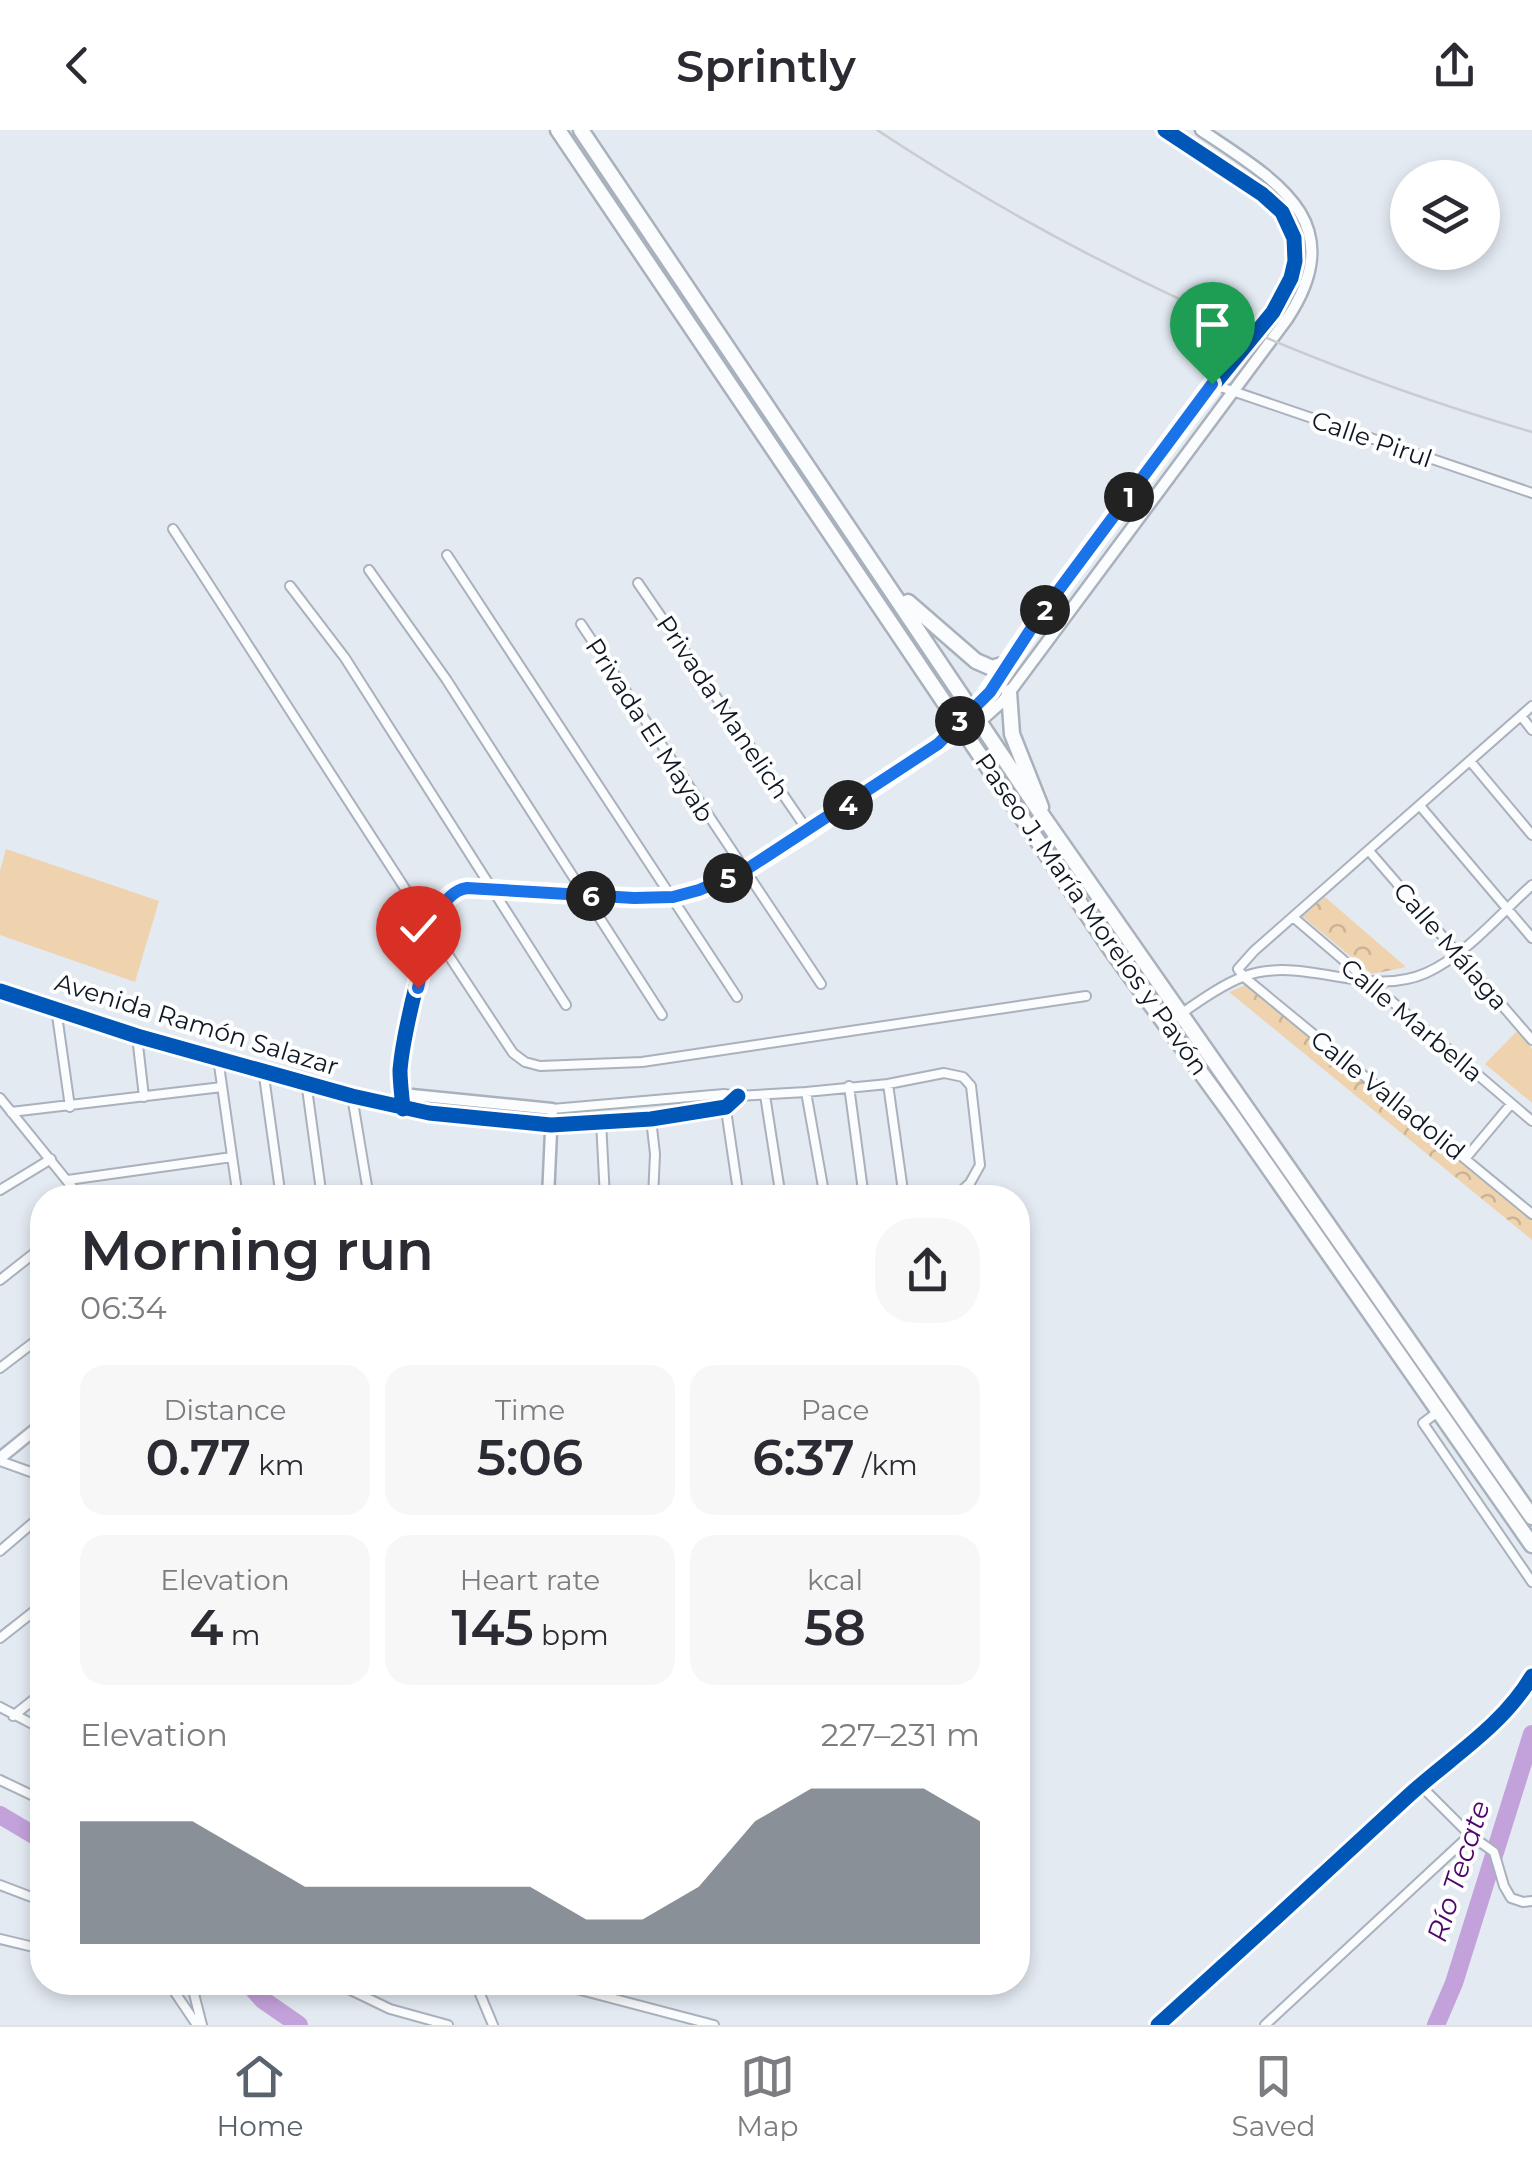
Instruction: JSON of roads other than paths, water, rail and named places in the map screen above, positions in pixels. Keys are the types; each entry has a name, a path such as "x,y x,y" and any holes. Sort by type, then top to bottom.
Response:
{"highway":[{"name":"Paseo J. María Morelos y Pavón","path":"558,130 1112,951 1173,1019 1532,1517"},
{"name":"Paseo J. María Morelos y Pavón","path":"581,130 977,715 1173,1019 1532,1545"},
{"path":"890,586 976,661 992,668 1008,662"},
{"path":"1009,692 1012,734 1038,792 1044,818"}],"street":[{"path":"977,715 1008,662 1212,384 1282,299 1295,261 1294,238 1286,218 1270,200 1165,130"},
{"path":"403,1108 402,1049 432,931 442,905 454,891 673,897 699,890 744,871 808,832 1009,692 1296,306 1309,274 1312,243 1307,221 1289,196 1271,178 1201,130"},
{"name":"Calle Pirul","path":"1212,384 1532,493"},
{"path":"172,529 294,711 512,1052 526,1062 540,1066 642,1062 1086,996"},
{"path":"447,555 738,997"},
{"path":"370,570 446,679 662,1015"},
{"name":"Privada Manelich","path":"638,583 808,832"},
{"path":"290,586 345,658 566,1005"},
{"name":"Privada El Mayab","path":"581,624 821,984"},
{"path":"1244,977 1238,970 1243,963 1532,706"},
{"path":"1521,716 1532,730"},
{"path":"1470,761 1532,835"},
{"path":"1421,806 1532,938"},
{"name":"Calle Málaga","path":"1370,852 1532,1040"},
{"path":"1173,1019 1244,977 1278,971 1309,972 1391,982 1425,974 1458,952 1532,886"},
{"name":"Calle Marbella","path":"1293,918 1532,1121"},
{"name":"Calle Valladolid","path":"1244,977 1532,1214"},
{"name":"Avenida Ramón Salazar","path":"0,991 137,1036 403,1108 551,1124 651,1118 726,1107"},
{"path":"56,1008 70,1107"},
{"path":"137,1036 144,1097"},
{"path":"218,1058 236,1185"},
{"path":"263,1069 279,1185"},
{"path":"381,1102 402,1094 552,1108 724,1094 806,1092 888,1084 944,1073 963,1077 970,1086 980,1158 974,1176 966,1185"},
{"path":"306,1081 320,1185"},
{"path":"888,1084 902,1185"},
{"path":"849,1086 862,1185"},
{"path":"12,1112 222,1088"},
{"path":"806,1092 822,1185"},
{"path":"724,1094 737,1185"},
{"path":"764,1095 778,1185"},
{"path":"352,1096 367,1185"},
{"path":"726,1107 738,1096"},
{"path":"0,1098 72,1185"},
{"path":"1466,1159 1512,1104"},
{"path":"549,1185 552,1108"},
{"path":"651,1118 653,1185"},
{"path":"601,1120 604,1185"},
{"path":"68,1180 232,1157"},
{"path":"0,1190 51,1158"},
{"path":"0,1280 30,1256"},
{"path":"0,1368 30,1345"},
{"path":"1439,1411 1424,1422 1532,1582"},
{"path":"30,1434 0,1460 30,1471"},
{"path":"0,1551 30,1525"},
{"path":"0,1638 30,1614"},
{"path":"1158,2025 1490,1727 1532,1676"},
{"path":"13,1716 30,1702"},
{"path":"0,1708 30,1724"},
{"path":"0,1780 30,1794"},
{"path":"1421,1786 1494,1852 1504,1886 1512,1898 1532,1901"},
{"path":"1265,2025 1470,1834"},
{"path":"0,1885 30,1896"},
{"path":"0,1938 30,1946"},
{"path":"178,1995 200,2025"},
{"path":"194,1995 200,2025"},
{"path":"362,1995 390,2008 448,2025"},
{"path":"481,1995 493,2025"},
{"path":"600,1995 714,2025"}],"waterway":[{"name":"Río Tecate","path":"1436,2025 1454,1983 1532,1734"},
{"name":"Río Tecate","path":"0,1815 30,1833"},
{"name":"Río Tecate","path":"259,1995 299,2025"}],"railway":[{"path":"877,130 1031,223 1193,305 1360,375 1532,432"}]}
